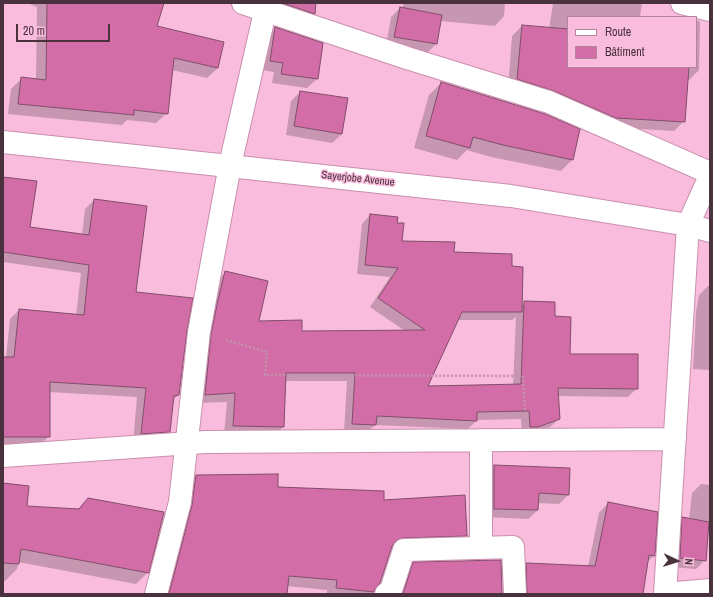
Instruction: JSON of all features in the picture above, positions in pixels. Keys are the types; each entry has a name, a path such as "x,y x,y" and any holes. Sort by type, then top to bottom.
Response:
{"street":[{"path":"243,3 266,7 407,58 549,102 710,174 688,225 666,594 710,590"},
{"path":"682,3 710,10"},
{"path":"156,594 180,502 199,332 230,165 266,7"},
{"name":"Sayerjobe Avenue","path":"3,142 511,196 688,225 710,230"},
{"path":"3,456 205,442 675,439"},
{"path":"481,440 481,547"},
{"path":"386,594 391,590 404,550 481,547 513,547 515,594"}],"path":[{"path":"199,332 267,352 265,375 523,376 526,440"}],"building":[{"path":"47,3 164,3 157,26 224,42 218,68 174,58 168,114 134,110 134,115 18,104 21,77 46,80"},
{"path":"282,3 316,3 315,14"},
{"path":"400,7 442,15 437,44 394,37"},
{"path":"522,25 567,29 567,68 689,68 685,122 616,118 554,91 517,79"},
{"path":"275,27 323,43 318,79 281,74 283,63 270,61"},
{"path":"441,82 545,114 580,129 573,160 473,137 470,148 426,136"},
{"path":"300,91 348,98 342,134 294,126"},
{"path":"3,177 37,181 30,227 89,235 94,199 147,206 136,292 193,298 187,331 179,395 174,396 170,432 141,434 146,388 50,382 50,437 3,437 3,357 14,357 19,309 84,315 89,265 3,252"},
{"path":"370,214 398,217 397,223 404,223 402,241 455,242 454,252 512,254 512,266 523,267 522,312 462,312 428,386 521,384 524,301 555,302 555,316 571,317 570,354 638,354 638,389 558,388 560,419 538,427 530,427 529,411 477,412 477,421 377,416 376,425 352,424 355,373 286,373 284,427 233,426 235,393 205,395 211,334 225,271 268,281 259,321 302,320 302,331 425,330 378,298 398,268 365,265"},
{"path":"494,465 570,468 569,495 539,493 538,510 494,509"},
{"path":"278,474 278,487 384,491 384,500 465,495 467,536 404,538 397,540 392,546 380,583 374,592 336,588 337,580 289,576 287,594 169,594 192,505 196,475"},
{"path":"3,483 29,486 27,506 79,509 88,498 164,512 149,573 21,549 19,564 3,563"},
{"path":"608,502 658,512 655,556 649,555 643,594 527,594 526,563 595,566"},
{"path":"682,517 709,522 706,561 680,558"},
{"path":"501,560 502,594 403,594 413,562"}]}
